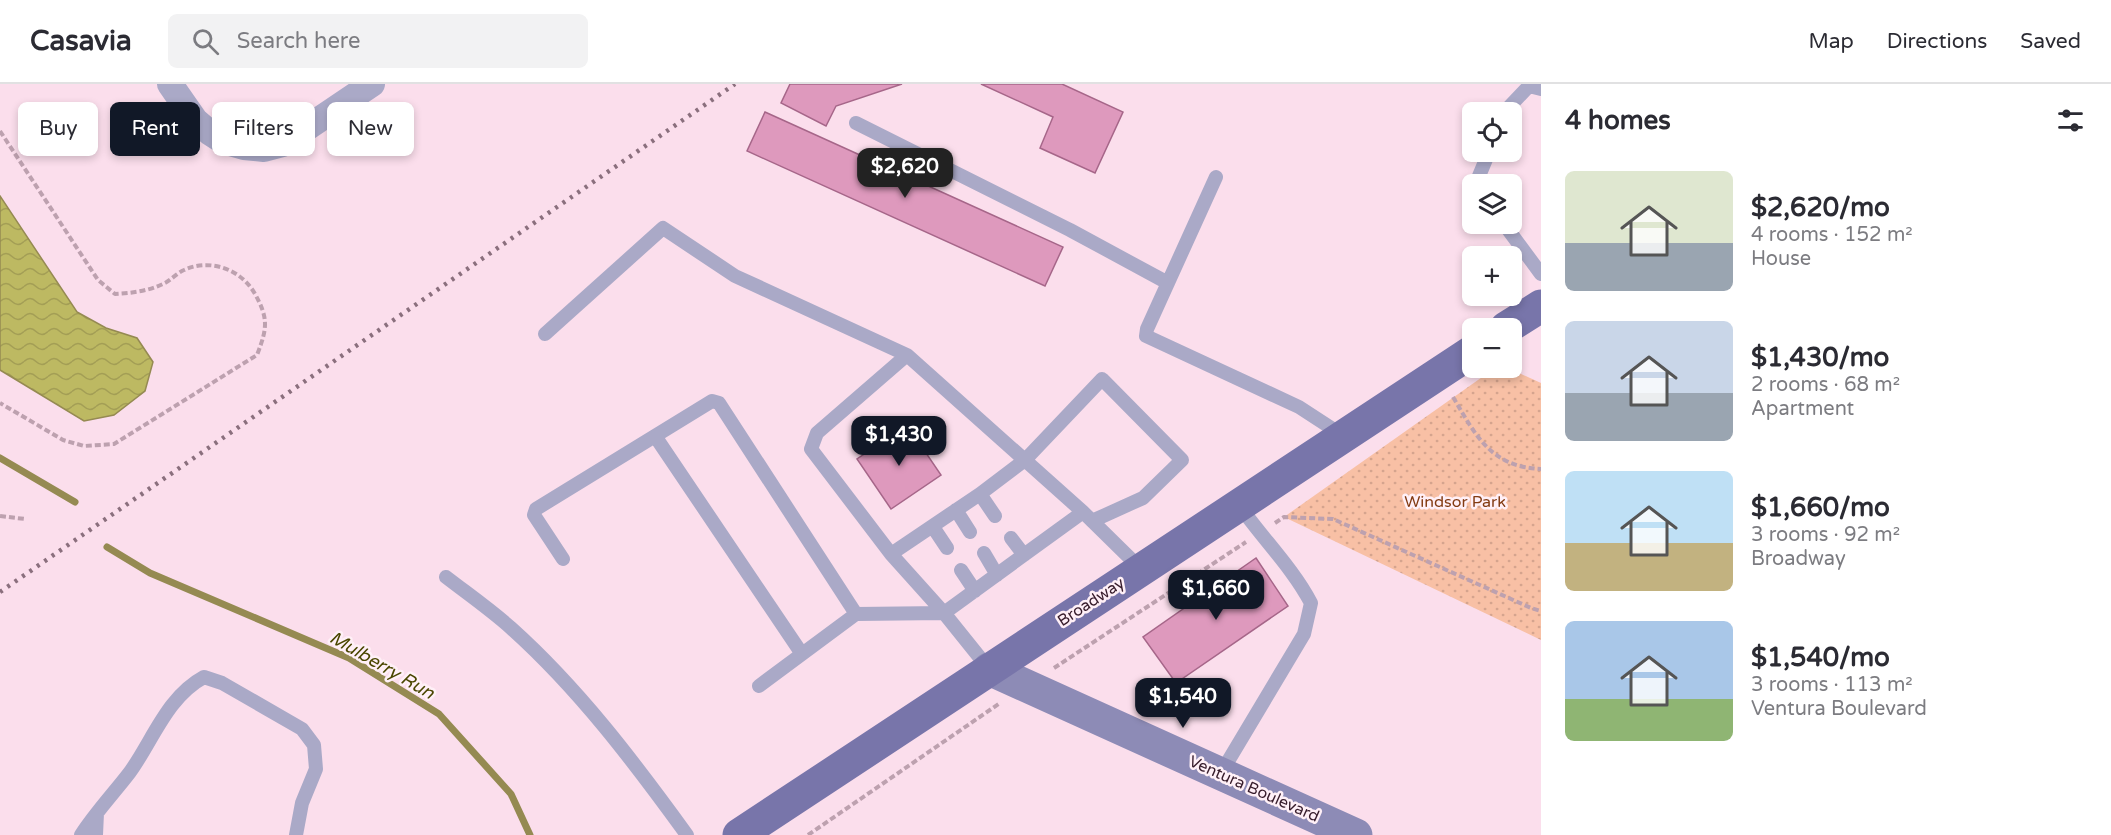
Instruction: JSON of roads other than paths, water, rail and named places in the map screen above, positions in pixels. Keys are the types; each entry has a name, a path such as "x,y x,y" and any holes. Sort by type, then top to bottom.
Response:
{"main road":[{"path":"1522,318 1541,306"},
{"name":"Broadway","path":"755,831 989,669 1462,358"}],"street":[{"path":"170,84 195,120 209,132 223,141 244,147 264,149 283,144 372,84"},
{"name":"Ventura Boulevard","path":"989,669 1356,835"}],"lane":[{"path":"1514,102 1529,86 1541,89"},
{"path":"856,123 1070,230 1168,283"},
{"path":"1216,177 1147,328 1146,336 1299,407 1344,436"},
{"path":"545,334 663,228 735,276 907,355 1025,460 1141,569"},
{"path":"1511,234 1541,274"},
{"path":"907,355 817,433 811,449 891,554 944,613 989,669"},
{"path":"759,686 856,614 944,613 1024,555 1087,517 1143,498 1182,460 1102,380 1025,460 933,527 891,554"},
{"path":"563,559 534,512 712,401 719,403 856,614"},
{"path":"655,436 802,654"},
{"path":"980,494 995,516"},
{"path":"1221,773 1304,634 1311,603 1300,582 1239,505"},
{"path":"956,510 970,532"},
{"path":"933,527 947,548"},
{"path":"1011,538 1024,555"},
{"path":"984,553 998,574"},
{"path":"961,570 975,591"},
{"path":"446,577 512,629 579,696 646,778 687,835"},
{"path":"81,835 131,770 177,697 191,684 204,677 222,683 302,729 314,745 316,769 302,803 296,835"},
{"path":"96,835 97,813"}],"water":[{"path":"0,196 77,312 106,328 137,338 153,362 145,391 114,415 84,421 0,370"}],"waterway":[{"name":"Mulberry Run","path":"0,458 75,502"},
{"name":"Mulberry Run","path":"107,547 150,573 349,658 439,714 511,794 530,835"}],"railway":[{"path":"0,592 735,84"}],"park label":[{"name":"Windsor Park","path":"1455,502"}]}
